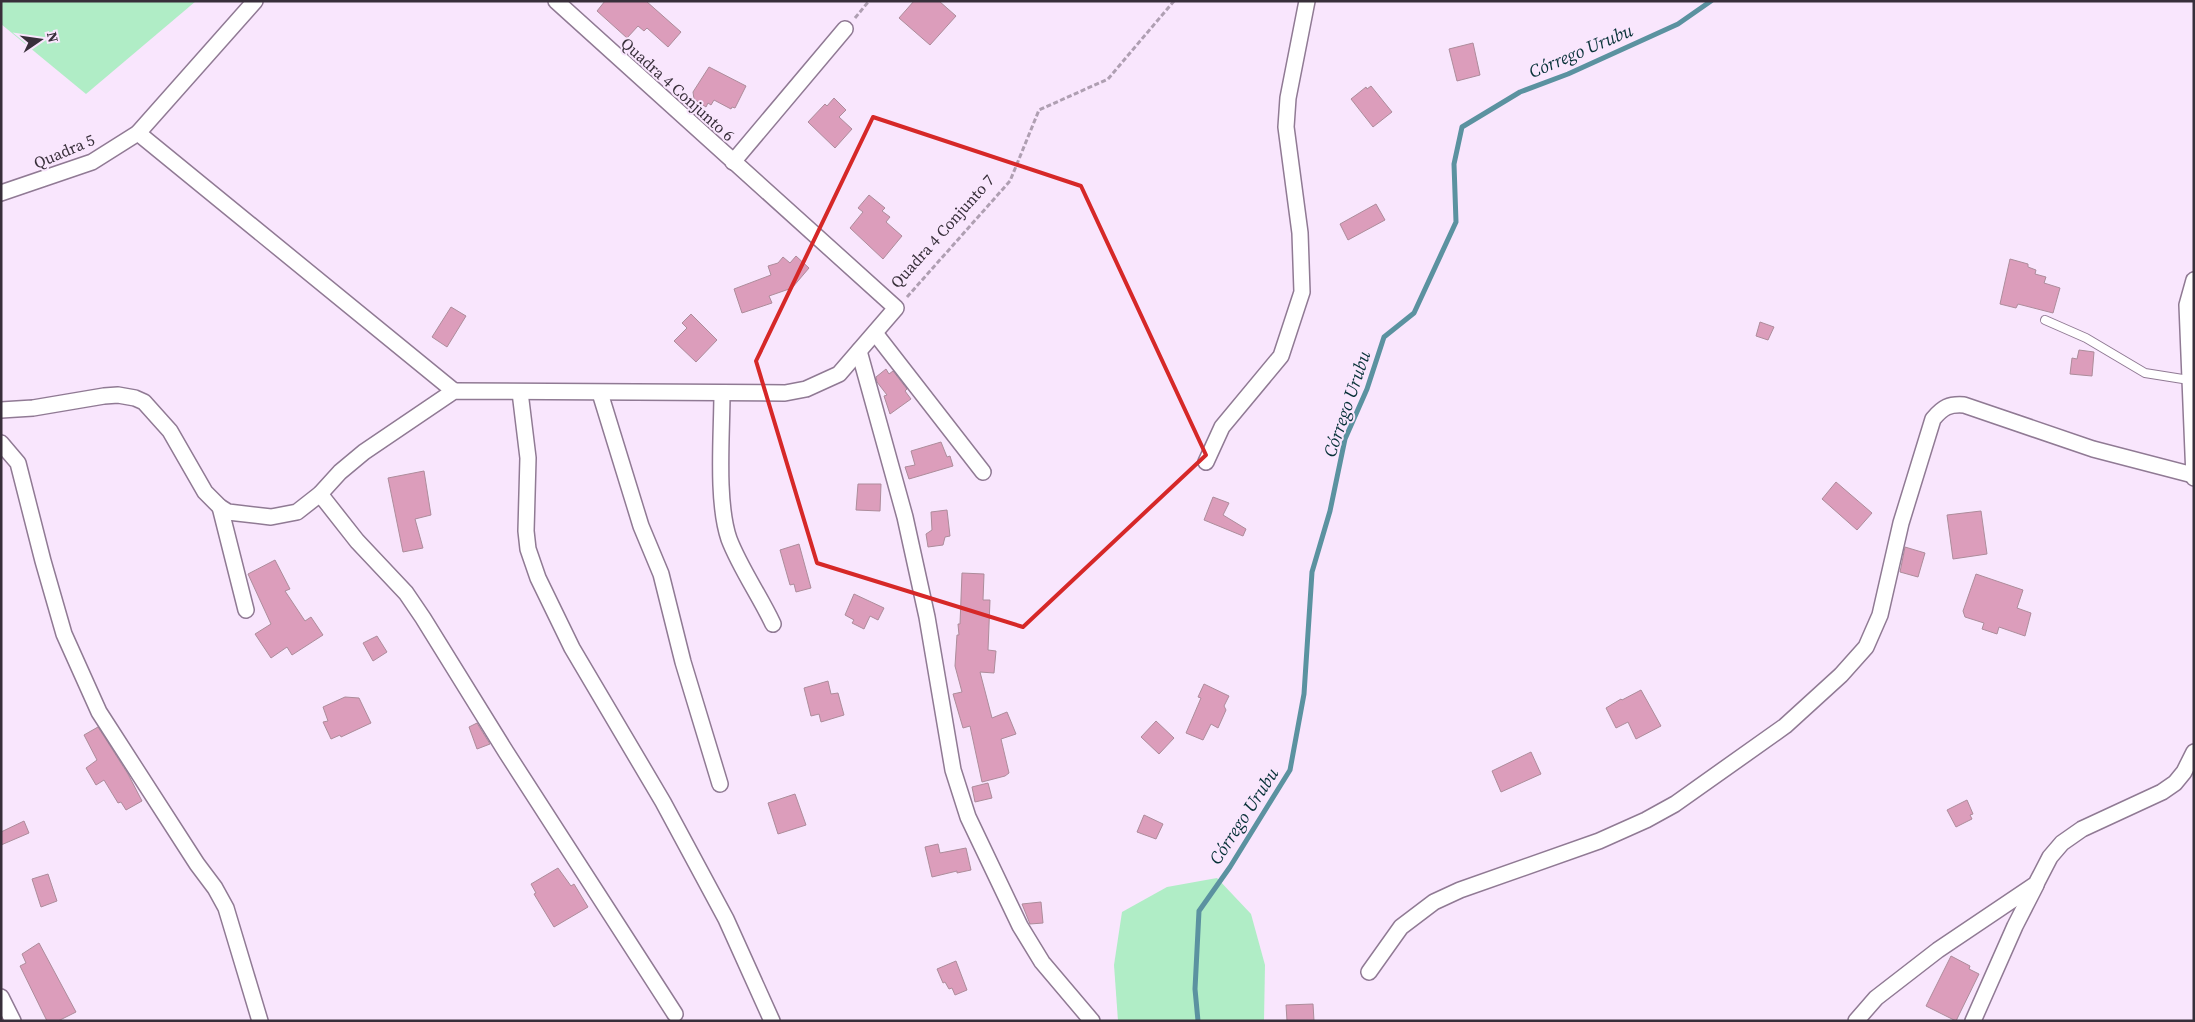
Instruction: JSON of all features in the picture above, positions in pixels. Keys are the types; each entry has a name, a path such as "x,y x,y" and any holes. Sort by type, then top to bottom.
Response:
{"street":[{"name":"Quadra 5","path":"1,194 92,162 138,133 255,1"},
{"name":"Quadra 4 Conjunto 6","path":"556,1 733,162 845,29"},
{"path":"1206,462 1222,427 1281,356 1302,292 1300,233 1286,127 1289,90 1307,1"},
{"path":"138,133 454,391"},
{"name":"Quadra 4 Conjunto 7","path":"733,162 896,308"},
{"path":"1369,972 1401,927 1434,902 1460,890 1599,841 1646,820 1675,804 1785,726 1841,675 1866,647 1880,615 1901,523 1933,420 1942,409 1954,404 1964,405 2093,449 2194,477 2187,305 2194,280"},
{"path":"1,410 33,408 104,396 118,395 135,398 144,402 170,431 205,492 220,508 228,512 253,516 284,515 297,512 320,494 340,472 364,452 454,391 785,393 806,389 839,374 896,308"},
{"path":"875,333 983,472"},
{"path":"859,351 905,517 927,617 953,770 968,818 1020,926 1042,962 1092,1021"},
{"path":"520,392 528,458 526,531 528,549 538,578 572,648 663,802 726,919 772,1021"},
{"path":"600,393 641,526 661,574 683,662 720,784"},
{"path":"722,393 724,521 730,540 773,624"},
{"path":"1,443 18,463 42,561 64,634 100,712 197,864 215,888 226,908 260,1021"},
{"path":"320,494 357,541 406,593 675,1014"},
{"path":"220,508 246,610"},
{"path":"1973,1021 2015,926 2050,856 2062,842 2082,829 2162,792 2184,772 2194,752"},
{"path":"1856,1021 1860,1014 1876,998 1938,950 2036,884"},
{"path":"1,997 13,1021"}],"lane":[{"path":"2046,320 2086,338 2144,373 2189,380"}],"path":[{"path":"845,29 869,1"},
{"name":"Quadra 4 Conjunto 7","path":"896,308 1010,181 1039,110 1108,79 1174,1"}],"highlighted area":[{"path":"873,117 1081,186 1206,455 1023,627 817,563 756,361"}],"green space":[{"path":"1,1 196,1 86,94 1,24"},
{"path":"1217,878 1251,914 1265,965 1264,1021 1118,1021 1114,965 1122,912 1167,887"}],"building":[{"path":"605,1 646,1 681,32 668,47 647,28 644,31 638,26 627,38 597,11"},
{"path":"914,1 939,1 956,16 930,45 899,18"},
{"path":"1473,43 1480,75 1457,81 1449,49"},
{"path":"709,67 746,86 735,108 732,107 731,109 714,100 711,105 708,103 706,107 694,99 693,92"},
{"path":"1371,86 1392,112 1373,127 1351,99 1366,87 1367,89"},
{"path":"834,98 846,110 839,117 852,129 835,148 808,122 825,104 827,106"},
{"path":"869,195 885,208 882,211 890,217 886,222 902,236 883,259 850,228 863,212 858,208"},
{"path":"1376,204 1385,220 1348,240 1340,224"},
{"path":"796,256 809,268 792,288 769,296 772,303 742,313 734,289 771,275 768,266 778,263 783,257 790,263"},
{"path":"2010,259 2028,264 2028,267 2036,270 2035,274 2046,277 2044,283 2060,288 2053,313 2018,304 2016,308 2000,304"},
{"path":"451,307 466,316 447,347 432,337"},
{"path":"691,314 717,340 696,362 674,341 687,328 682,323"},
{"path":"1760,322 1774,327 1768,340 1756,336"},
{"path":"2079,350 2094,352 2092,376 2070,374 2072,358 2077,359"},
{"path":"886,369 889,374 893,371 907,389 905,391 911,399 890,414 884,396 887,395 877,382 876,377"},
{"path":"941,442 947,457 950,456 953,466 909,479 905,467 915,465 911,451"},
{"path":"424,471 431,515 415,519 423,548 403,552 388,478"},
{"path":"1836,482 1872,513 1857,530 1822,499"},
{"path":"858,484 881,484 880,511 856,510"},
{"path":"1213,497 1229,503 1223,515 1246,529 1243,536 1204,520"},
{"path":"947,510 950,536 945,537 943,545 928,547 926,534 932,530 931,512"},
{"path":"1981,511 1987,554 1953,559 1947,515"},
{"path":"799,544 811,588 796,592 794,584 790,585 780,550"},
{"path":"1905,547 1925,553 1918,577 1900,572"},
{"path":"275,560 290,589 285,591 305,621 311,617 323,635 292,655 287,647 271,658 255,634 271,624 248,574"},
{"path":"962,573 984,574 983,600 990,600 988,650 996,651 994,673 980,672 992,718 1007,712 1016,734 1001,739 1009,773 1005,776 982,782 970,726 963,728 953,694 962,692 955,666 957,635 959,635 958,624 960,624"},
{"path":"1976,574 2023,590 2017,608 2031,613 2025,636 1999,627 1997,634 1982,629 1984,623 1965,617 1963,611"},
{"path":"854,594 884,608 878,620 870,616 864,629 852,623 854,620 845,615"},
{"path":"377,636 387,652 373,661 363,643"},
{"path":"828,681 831,694 838,693 844,715 821,722 819,714 811,716 804,688"},
{"path":"1204,684 1229,696 1224,706 1226,710 1218,728 1211,724 1203,740 1186,733 1201,698 1198,697"},
{"path":"1641,690 1661,726 1636,739 1628,722 1616,728 1606,708"},
{"path":"345,697 359,698 371,723 341,737 340,735 331,739 323,722 328,721 323,707"},
{"path":"1156,721 1174,738 1159,754 1141,737"},
{"path":"477,723 490,744 477,749 469,727"},
{"path":"98,727 128,774 142,801 126,810 121,802 118,803 104,780 96,785 86,768 97,760 84,735"},
{"path":"1531,752 1541,774 1501,792 1492,771"},
{"path":"988,783 992,798 975,802 972,787"},
{"path":"795,794 806,825 778,834 768,803"},
{"path":"1967,800 1973,814 1970,815 1972,819 1956,827 1947,810"},
{"path":"1144,815 1163,824 1156,839 1137,832"},
{"path":"24,821 29,833 1,845 1,832"},
{"path":"938,844 940,853 966,848 971,870 932,877 925,847"},
{"path":"558,868 571,886 574,884 588,907 554,927 534,894 536,893 531,884"},
{"path":"48,874 57,901 41,907 32,879"},
{"path":"1041,902 1043,923 1030,924 1022,904"},
{"path":"39,943 76,1012 58,1021 47,1021 20,966 26,963 22,954"},
{"path":"1951,956 1970,966 1969,969 1979,974 1956,1021 1926,1006"},
{"path":"956,961 967,990 955,995 952,988 949,989 945,982 943,983 937,969"},
{"path":"1313,1004 1314,1021 1287,1021 1286,1005"}],"waterway":[{"name":"Córrego Urubu","path":"1198,1021 1195,989 1199,911 1230,867 1290,770 1304,694 1312,572 1330,511 1345,439 1367,389 1384,337 1414,313 1456,222 1454,164 1462,127 1520,92 1568,74 1678,24 1711,1"}]}
